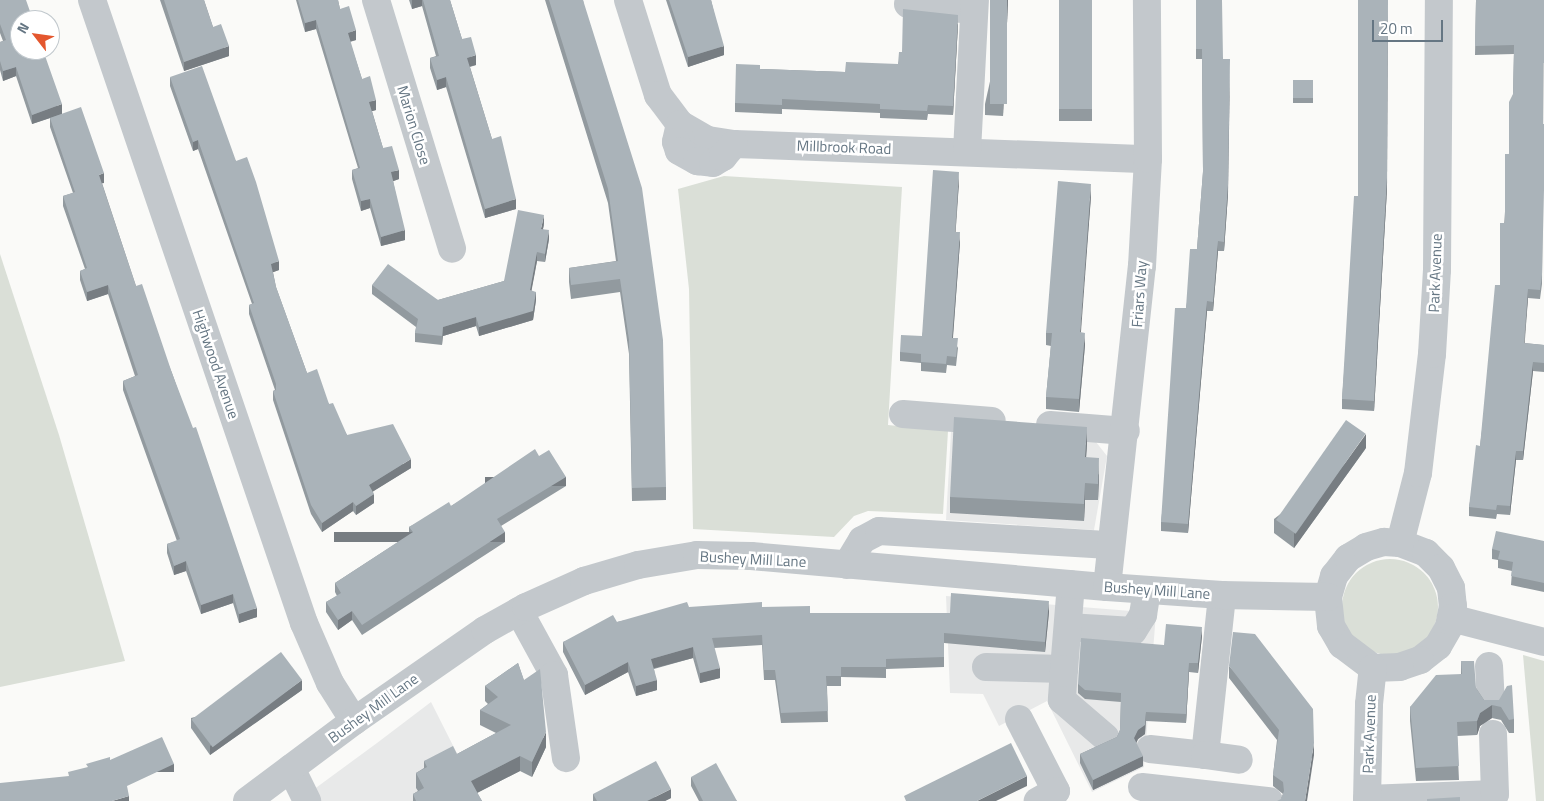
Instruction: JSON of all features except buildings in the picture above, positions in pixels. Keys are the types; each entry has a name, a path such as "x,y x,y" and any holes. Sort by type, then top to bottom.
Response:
{"street":[{"name":"Highwood Avenue","path":"92,0 304,623 330,683 354,721"},
{"name":"Marion Close","path":"376,0 452,249"},
{"name":"Millbrook Road","path":"628,0 658,95 680,124 708,140 734,144 1148,159"},
{"name":"Friars Way","path":"1107,587 1110,545 1126,431 1139,303 1148,159 1147,0"},
{"name":"Park Avenue","path":"1400,542 1418,473 1432,354 1437,270 1439,0"},
{"path":"908,4 974,5 967,151"},
{"path":"903,414 1126,431"},
{"path":"847,565 862,540 879,531 1110,545"},
{"path":"1400,542 1426,553 1441,568 1451,588 1451,618 1438,646 1420,660 1400,667 1374,668 1342,645 1331,626 1328,597 1334,576 1348,558 1366,547 1400,542"},
{"name":"Bushey Mill Lane","path":"247,801 354,721 485,630 519,611 591,579 638,565 697,556 751,556 1147,590 1222,595 1328,597"},
{"path":"1071,584 1062,700 1105,737"},
{"path":"1068,627 1133,631 1143,615 1147,590"},
{"path":"1205,755 1222,595"},
{"path":"519,611 554,675 566,758"},
{"path":"1451,618 1544,642"},
{"path":"1489,666 1491,700"},
{"path":"986,667 1064,669"},
{"name":"Park Avenue","path":"1367,800 1369,704 1374,668"},
{"path":"1018,719 1056,791 1038,801"},
{"path":"1367,800 1495,794 1493,734"},
{"path":"1150,749 1239,760"},
{"path":"291,768 307,801"},
{"path":"1142,787 1268,801"}],"shaded area":[{"path":"724,176 902,187 888,425 948,431 943,514 868,511 854,516 834,537 693,529 689,289 678,189"},
{"path":"0,254 59,435 125,661 0,687"},
{"path":"951,432 1096,442 1107,456 1094,530 946,520"},
{"path":"1390,559 1408,562 1424,573 1435,589 1438,607 1435,625 1424,641 1408,652 1390,655 1372,652 1356,641 1345,625 1342,607 1345,589 1356,573 1372,562"},
{"path":"946,596 1156,613 1144,767 1092,792 1047,701 999,726 983,694 950,693"},
{"path":"1523,655 1544,661 1544,801 1536,801"},
{"path":"431,702 481,801 298,801 377,743"}]}
